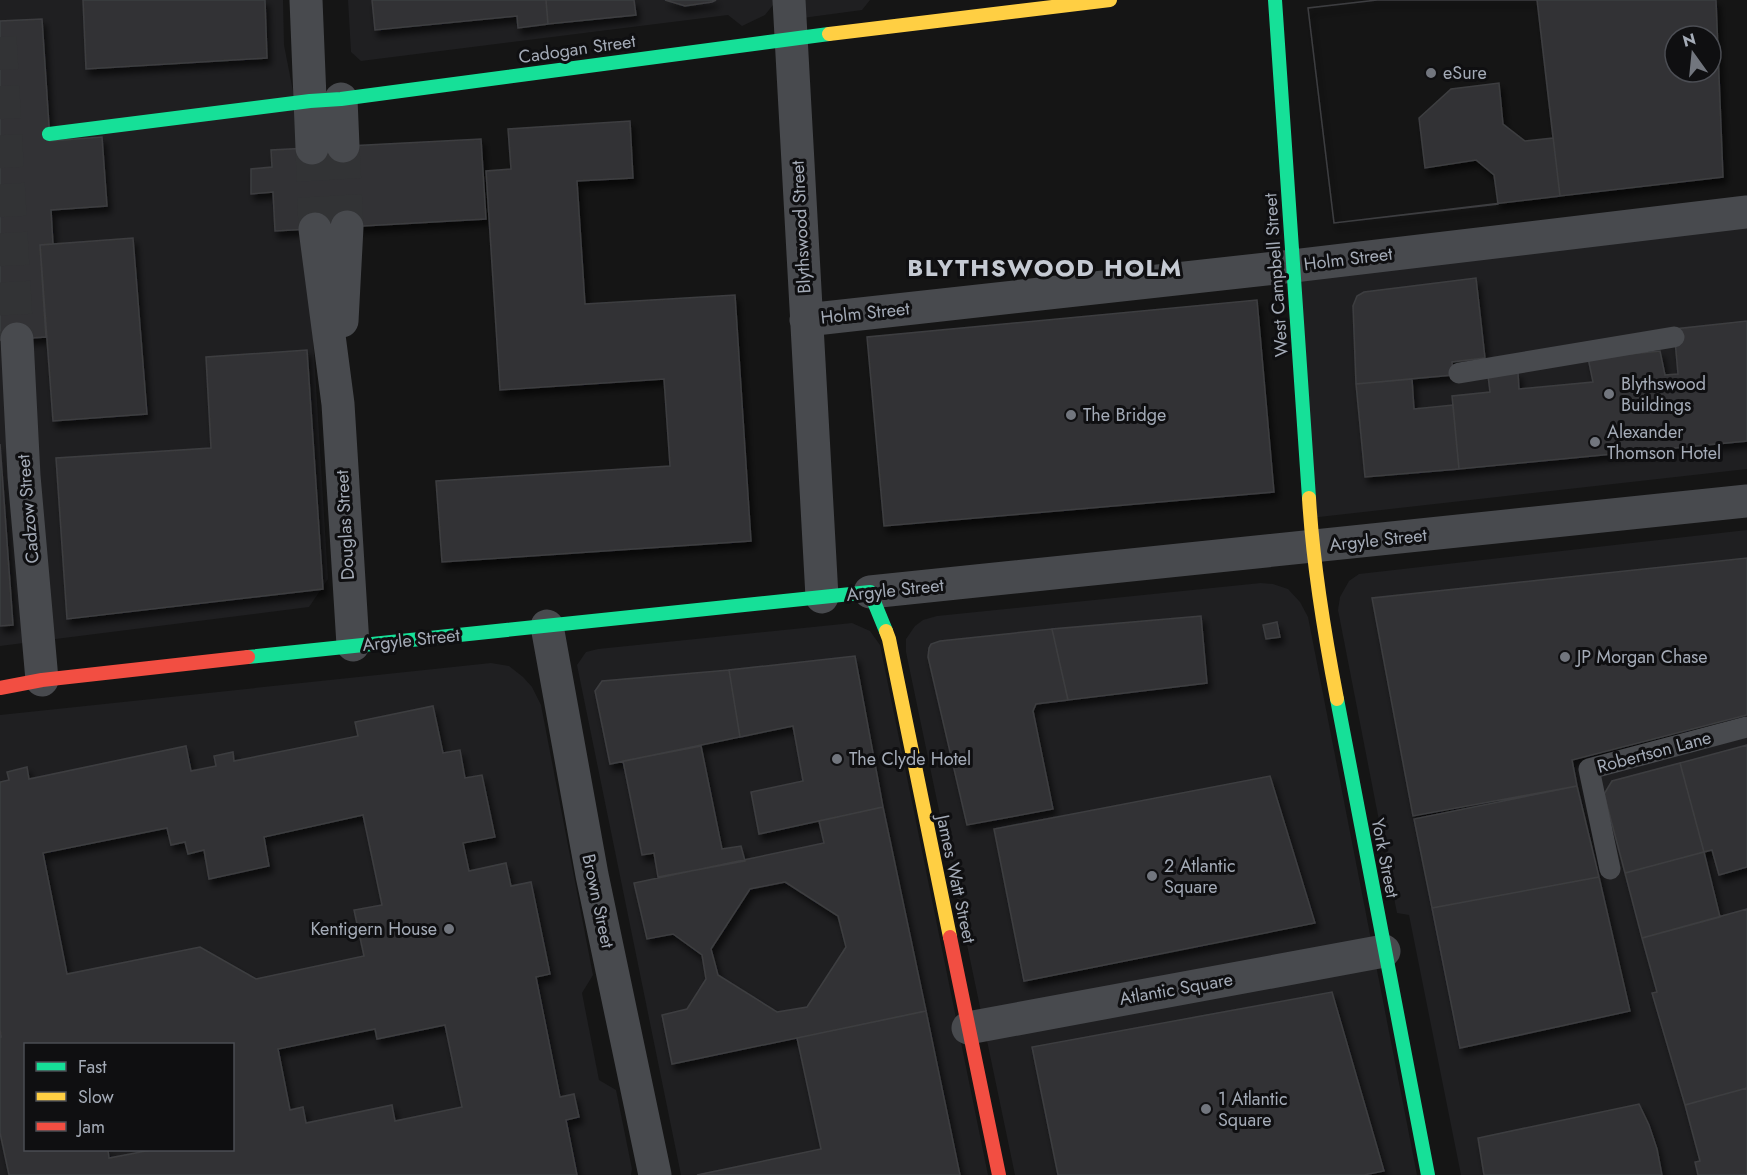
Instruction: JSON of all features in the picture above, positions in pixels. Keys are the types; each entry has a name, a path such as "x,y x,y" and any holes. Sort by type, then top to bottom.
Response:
{"street":[{"path":"306,0 325,100 328,147"},
{"name":"Blythswood Street","path":"789,0 822,597"},
{"name":"Cadogan Street","path":"49,134 1110,0"},
{"name":"West Campbell Street","path":"1275,0 1312,548"},
{"name":"Holm Street","path":"806,320 1293,266 1747,212"},
{"name":"Douglas Street","path":"338,404 347,227"},
{"name":"Douglas Street","path":"315,229 338,404 353,645"},
{"name":"Cadzow Street","path":"17,339 24,476 42,680"},
{"name":"Argyle Street","path":"0,688 42,680 353,645 1312,548 1747,501"},
{"name":"York Street","path":"1312,548 1323,626 1428,1175"},
{"name":"James Watt Street","path":"870,592 889,639 999,1175"},
{"name":"Brown Street","path":"546,626 592,875 655,1175"},
{"name":"Argyle Street","path":"0,680 42,680"},
{"name":"Atlantic Square","path":"968,1028 1384,951"}],"lane":[{"path":"1459,372 1674,337"},
{"name":"Robertson Lane","path":"1610,869 1589,769 1747,727"}],"shaded area":[{"path":"0,0 283,0 284,45 300,127 328,579 309,607 0,646"},
{"path":"348,0 777,0 765,15 742,26 728,15 361,61 351,52"},
{"path":"797,0 870,0 862,10 795,19"},
{"path":"1747,212 1747,469 1310,518 1293,266"},
{"path":"1747,530 1747,1175 1461,1175 1409,915 1397,913 1338,610 1340,597 1349,581 1359,574"},
{"path":"1261,583 1288,589 1300,602 1308,617 1417,1175 1015,1175 906,652 906,639 915,626 923,620 937,616"},
{"path":"852,623 870,631 880,645 988,1175 681,1175 577,665 586,652 598,649"},
{"path":"491,663 509,666 523,677 532,687 541,705 593,975 582,993 599,1080 616,1090 632,1169 631,1175 0,1175 0,715"}],"building":[{"path":"83,0 265,0 267,58 86,69"},
{"path":"372,0 546,0 548,24 518,28 517,16 375,30"},
{"path":"546,0 634,0 636,15 548,24"},
{"path":"665,0 716,0 685,6"},
{"name":"eSure","path":"1377,0 1537,0 1560,196 1334,223 1308,8"},
{"name":"eSure","path":"1377,0 1537,0 1553,138 1525,141 1503,124 1499,83 1451,89 1419,118 1425,168 1476,160 1494,175 1498,204 1334,223 1308,8"},
{"path":"1537,0 1716,0 1717,24 1663,24 1663,84 1719,84 1723,177 1560,196"},
{"path":"42,19 50,141 102,137 107,206 51,210 53,244 40,245 46,337 0,340 0,21"},
{"path":"630,121 633,178 577,181 585,304 735,295 751,541 442,562 436,481 670,466 664,379 500,390 486,171 511,169 508,129"},
{"path":"481,139 486,219 275,231 273,192 251,194 251,169 272,167 271,150"},
{"path":"133,238 147,414 53,421 40,245"},
{"path":"1476,278 1485,358 1452,362 1453,375 1356,384 1353,306 1357,296 1364,292"},
{"name":"The Bridge","path":"1257,300 1274,492 884,526 867,337"},
{"name":"Blythswood Buildings","path":"1747,321 1747,441 1459,469 1452,396 1490,392 1488,376 1518,373 1519,389 1593,382 1588,358 1660,351 1665,375 1678,374 1674,329"},
{"path":"307,350 323,589 67,619 56,458 211,448 206,357"},
{"path":"1412,379 1414,409 1453,405 1459,469 1365,477 1356,384"},
{"path":"0,444 13,625 0,626"},
{"name":"JP Morgan Chase","path":"1747,558 1747,715 1572,760 1577,786 1413,816 1372,598"},
{"path":"1201,616 1207,683 1068,700 1052,629"},
{"path":"1277,622 1280,637 1266,639 1263,625"},
{"path":"1052,629 1068,700 1036,704 1033,711 1053,809 967,825 928,657 929,648 931,644 940,641"},
{"name":"The Clyde Hotel","path":"855,656 883,807 759,834 751,792 803,781 793,726 740,737 729,670"},
{"path":"729,670 740,737 610,764 595,691 602,681"},
{"name":"Kentigern House","path":"433,706 443,753 460,750 465,778 482,775 495,837 463,843 469,871 506,863 511,886 531,882 550,974 536,977 560,1097 574,1094 579,1117 566,1120 577,1175 9,1175 0,1133 0,782 9,780 7,772 27,767 29,779 186,746 191,771 216,766 214,756 233,752 234,761 358,736 355,722","holes":["363,815 382,905 354,910 364,956 256,979 200,947 67,974 43,853 167,828 171,845 185,842 188,854 204,850 209,879 269,866 264,837","445,1025 462,1107 395,1121 392,1105 306,1123 303,1107 290,1110 278,1049 375,1029 377,1039"]},
{"path":"1747,745 1747,867 1719,875 1712,850 1704,852 1680,763"},
{"path":"701,746 722,849 741,846 745,861 658,877 654,853 642,855 623,761"},
{"path":"1680,763 1704,852 1625,873 1604,794 1612,781"},
{"name":"2 Atlantic Square","path":"1270,776 1315,923 1024,981 994,829"},
{"path":"1577,786 1599,877 1432,908 1414,819"},
{"path":"883,807 926,1011 672,1064 662,1015 687,1009 706,979 702,955 673,934 647,939 634,883 824,843 819,821","holes":["785,882 838,916 846,947 807,1007 777,1012 718,975 711,949 750,889"]},
{"path":"1704,852 1720,917 1642,938 1625,873"},
{"path":"1599,877 1630,1011 1460,1048 1432,908"},
{"path":"1747,909 1747,1088 1685,1105 1652,993 1657,992 1642,938"},
{"name":"1 Atlantic Square","path":"1332,992 1384,1171 1364,1175 1058,1175 1032,1047"},
{"path":"926,1011 960,1175 697,1175 821,1149 797,1038"},
{"path":"1747,1088 1747,1175 1698,1175 1695,1162 1700,1161 1685,1105"},
{"path":"1639,1104 1657,1149 1662,1175 1484,1175 1478,1138"}],"tunnel":[{"path":"0,37 17,339"},
{"path":"343,146 347,227"},
{"path":"312,148 315,229"}],"traffic: fast":[{"path":"1275,0 1309,498"},
{"path":"49,134 341,99 829,34"},
{"path":"248,657 870,592 886,631"},
{"path":"1337,699 1428,1175"}],"traffic: slow":[{"path":"829,34 1110,0"},
{"path":"1309,498 1313,549 1337,699"},
{"path":"886,631 950,937"}],"traffic: jam":[{"path":"0,688 42,680 248,657"},
{"path":"950,937 999,1175"}],"place":[{"name":"eSure","path":"1431,73"},
{"name":"Blythswood Buildings","path":"1609,394"},
{"name":"The Bridge","path":"1071,415"},
{"name":"Alexander Thomson Hotel","path":"1595,442"},
{"name":"JP Morgan Chase","path":"1565,657"},
{"name":"The Clyde Hotel","path":"837,759"},
{"name":"2 Atlantic Square","path":"1152,876"},
{"name":"Kentigern House","path":"449,929"},
{"name":"1 Atlantic Square","path":"1206,1109"}],"district":[{"name":"BLYTHSWOOD HOLM","path":"1045,268"}]}
